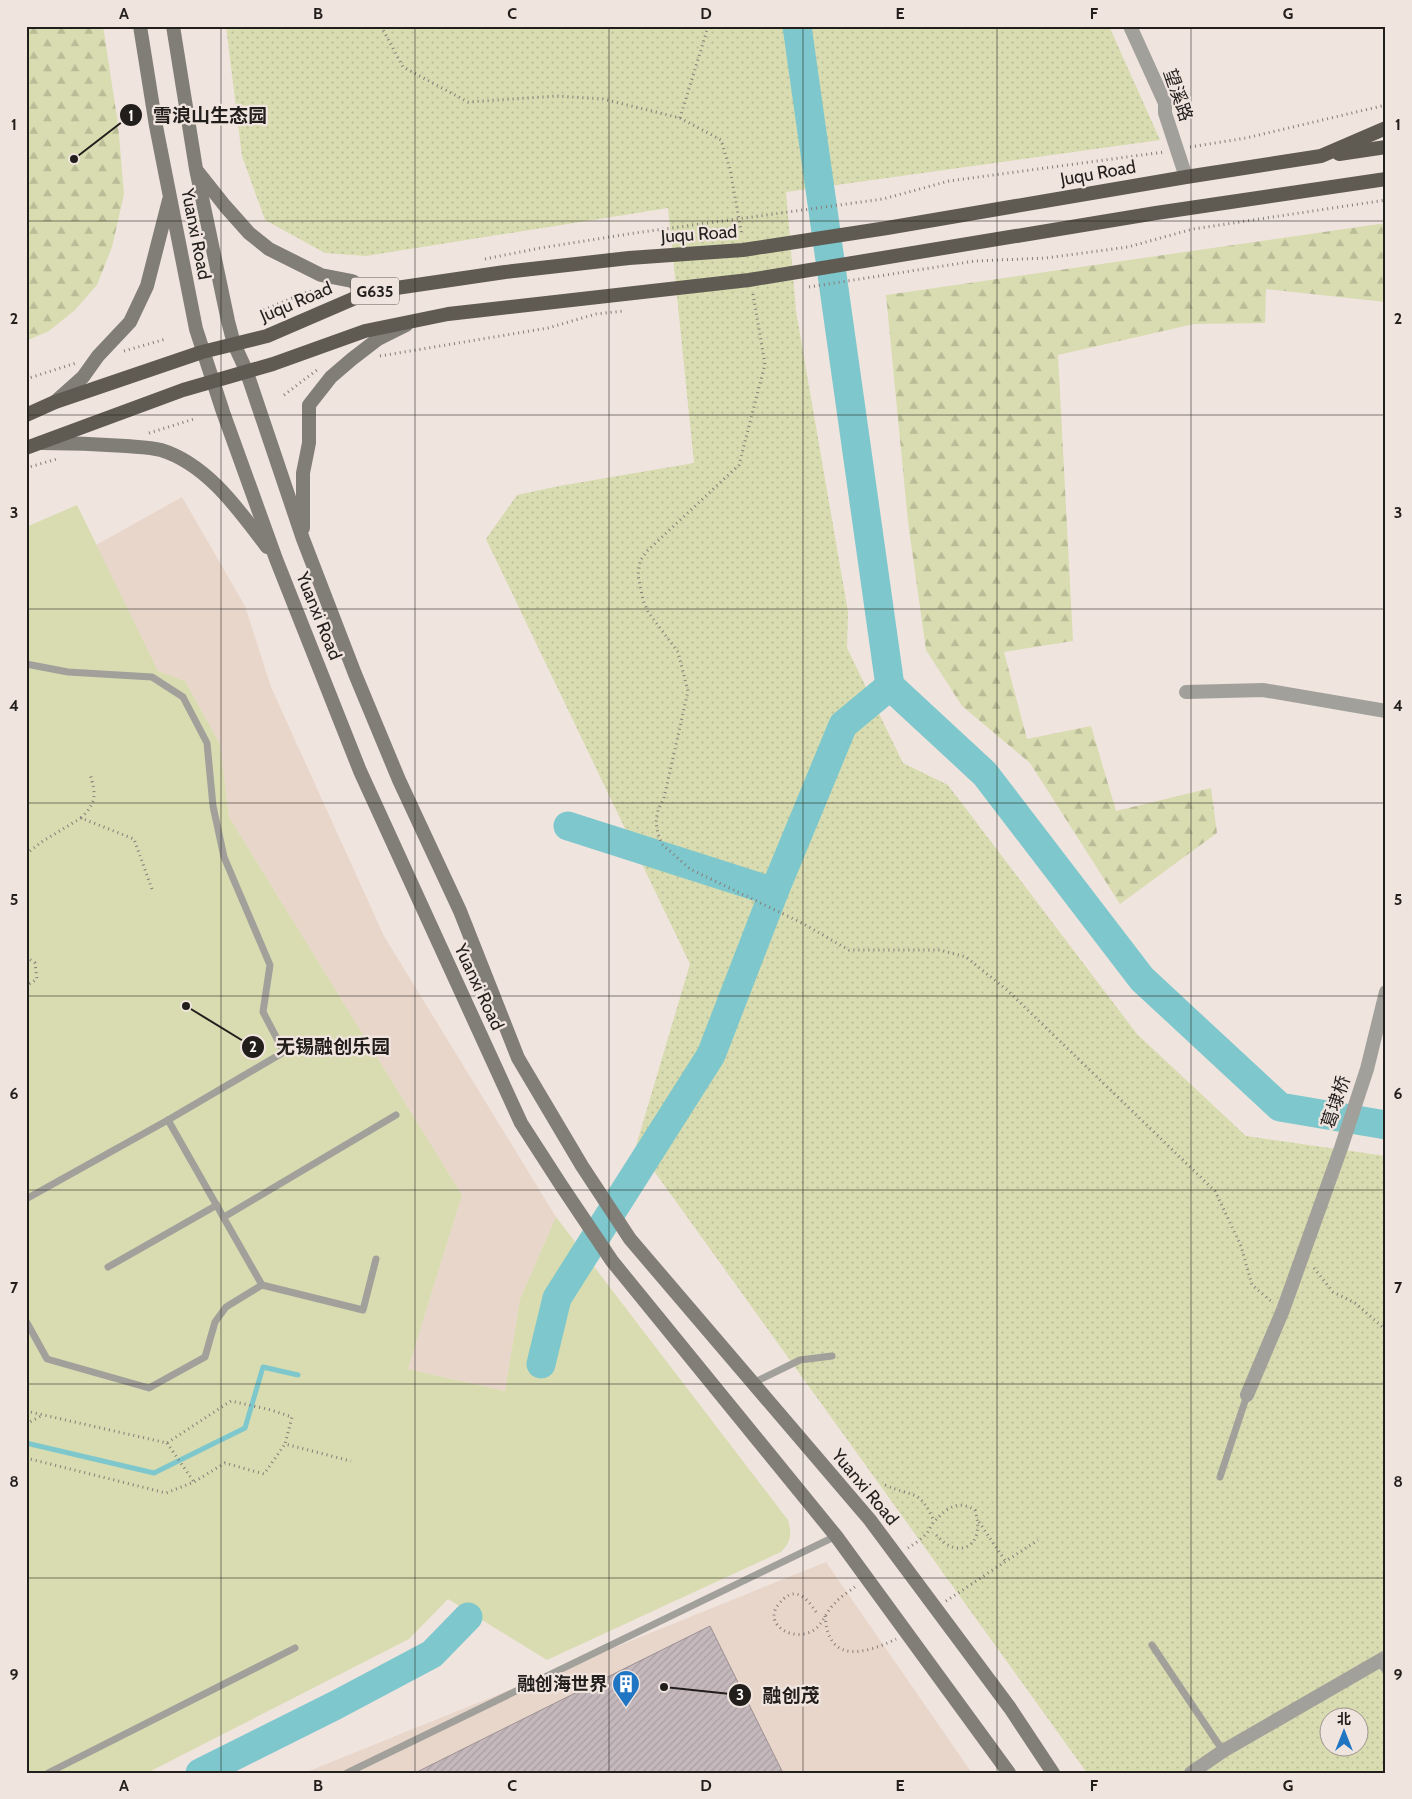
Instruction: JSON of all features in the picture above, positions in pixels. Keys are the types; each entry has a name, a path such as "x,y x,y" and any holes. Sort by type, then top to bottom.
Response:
{"highway":[{"name":"Juqu Road","path":"26,414 55,402 202,352 267,336 369,292 505,272 887,228 1322,156 1386,128"},
{"path":"1322,156 1386,147"},
{"path":"750,283 1156,213 1386,179"},
{"name":"G635","path":"32,445 183,390 246,370 273,364 365,331 448,314 750,283"}],"main road":[{"name":"Yuanxi Road","path":"140,26 156,126 194,319 212,382 276,559 360,771 521,1123 612,1261 836,1536"},
{"name":"Yuanxi Road","path":"173,26 196,169 234,344 246,370 303,539 355,674 400,780 460,911 518,1058 582,1166 630,1239 870,1520 1010,1708 1053,1773"},
{"path":"196,169 224,206 248,233 269,249 321,275 352,281 369,292"},
{"path":"55,402 83,377 98,356 130,322 147,286 170,197"},
{"path":"303,539 303,473 309,443 309,405 331,377 352,359 378,339 412,322"},
{"path":"32,445 142,447 161,450 195,466 241,512 276,559"},
{"path":"836,1536 1009,1773"}],"street":[{"name":"望溪路","path":"1130,26 1164,102 1164,113 1186,177"},
{"path":"1186,692 1263,690 1386,711"},
{"name":"葛埭桥","path":"1247,1395 1283,1310 1341,1148 1368,1069 1386,992"},
{"path":"1191,1773 1223,1751 1383,1663"}],"lane":[{"path":"26,664 68,672 152,677 183,697 207,743 213,806 224,857 270,965 263,1012 284,1052 168,1120 26,1199"},
{"path":"224,1217 396,1115"},
{"path":"168,1120 262,1285"},
{"path":"108,1267 217,1205"},
{"path":"26,1320 47,1359 149,1388 205,1357 215,1322 226,1307 262,1285 363,1310 376,1259"},
{"path":"753,1383 800,1360 832,1356"},
{"path":"1220,1477 1247,1395"},
{"path":"347,1773 836,1536"},
{"path":"1152,1645 1223,1751"},
{"path":"48,1773 295,1648"}],"path":[{"path":"381,26 403,67 468,102 557,96 604,99 680,118 721,140 730,169 743,244"},
{"path":"680,118 707,30 706,26"},
{"name":"Juqu Road","path":"738,220 883,199 949,181 1177,150 1246,138 1386,105"},
{"path":"808,287 975,261 1046,258 1128,247 1193,229 1386,200"},
{"path":"750,283 765,364 739,465 648,551 640,561 638,575 642,600 648,612 678,652 688,691 664,798 658,810 657,828 662,844 690,870 802,923 850,950 940,950 966,957 1007,990 1215,1191 1241,1246 1252,1285 1283,1310"},
{"path":"752,295 761,294"},
{"path":"352,359 548,328 596,314 625,310"},
{"path":"284,395 322,366"},
{"path":"26,854 81,818 92,808 95,792 90,774"},
{"path":"81,818 134,839 153,892"},
{"path":"26,957 35,963 37,979 26,986"},
{"path":"26,1118 28,1119 26,1124"},
{"path":"1304,1252 1317,1274 1333,1292 1355,1303 1386,1330"},
{"path":"26,1458 166,1493 194,1482 225,1463 264,1474 285,1444 292,1417 231,1401 167,1443"},
{"path":"26,1410 167,1443 194,1482"},
{"path":"26,1424 44,1414"},
{"path":"285,1444 350,1461"},
{"path":"885,1486 899,1492 913,1494 921,1499 928,1507 934,1521"},
{"path":"903,1552 926,1535 934,1521 957,1504 976,1510 979,1532 975,1541 968,1546 957,1548 947,1545 934,1532"},
{"path":"979,1521 1006,1562"},
{"path":"936,1608 1038,1540"},
{"path":"816,1612 802,1594 792,1594 782,1600 776,1608 775,1617 780,1629 789,1634 800,1636 815,1630 835,1602 858,1585"},
{"path":"825,1616 830,1638 836,1647 854,1652 878,1648 908,1634"}],"shaded area":[{"path":"182,497 245,606 271,687 384,936 556,1217 520,1299 505,1391 408,1369 462,1195 229,817 220,744 185,681 158,671 96,545"},
{"path":"826,1562 972,1773 304,1773"}],"green space":[{"path":"26,26 103,26 118,124 124,194 112,247 97,285 75,310 49,331 26,341"},
{"path":"226,26 1109,26 1160,140 786,192 796,311 848,612 847,648 903,763 948,785 1137,1034 1246,1136 1386,1156 1386,1773 1087,1773 636,1146 690,964 486,539 517,495 694,463 668,208 366,256 325,253 265,220 242,156"},
{"path":"1386,223 1386,302 1266,289 1265,323 1194,324 1058,355 1073,641 1004,652 1027,739 1091,726 1116,811 1211,788 1217,833 1120,904 1030,763 962,706 926,650 908,522 886,295"},
{"path":"77,505 158,671 185,681 220,744 229,817 462,1195 408,1369 505,1391 520,1299 556,1217 788,1520 790,1530 789,1541 781,1552 547,1660 448,1599 409,1639 147,1773 26,1773 26,527"}],"building":[{"name":"融创海世界","path":"710,1626 783,1773 415,1773 499,1731"}],"waterway":[{"path":"797,26 890,686"},
{"path":"541,1364 557,1298 711,1055 774,892 843,725 890,686 985,774 1142,979 1280,1107 1386,1125"},
{"path":"568,826 774,892"},
{"path":"26,1443 154,1473 245,1428 263,1367 298,1375"},
{"path":"200,1773 336,1705 432,1654 468,1617"}],"place":[{"name":"雪浪山生态园","path":"74,159"},
{"name":"无锡融创乐园","path":"186,1006"},
{"name":"融创茂","path":"664,1687"},
{"name":"融创海世界","path":"626,1708"}]}
